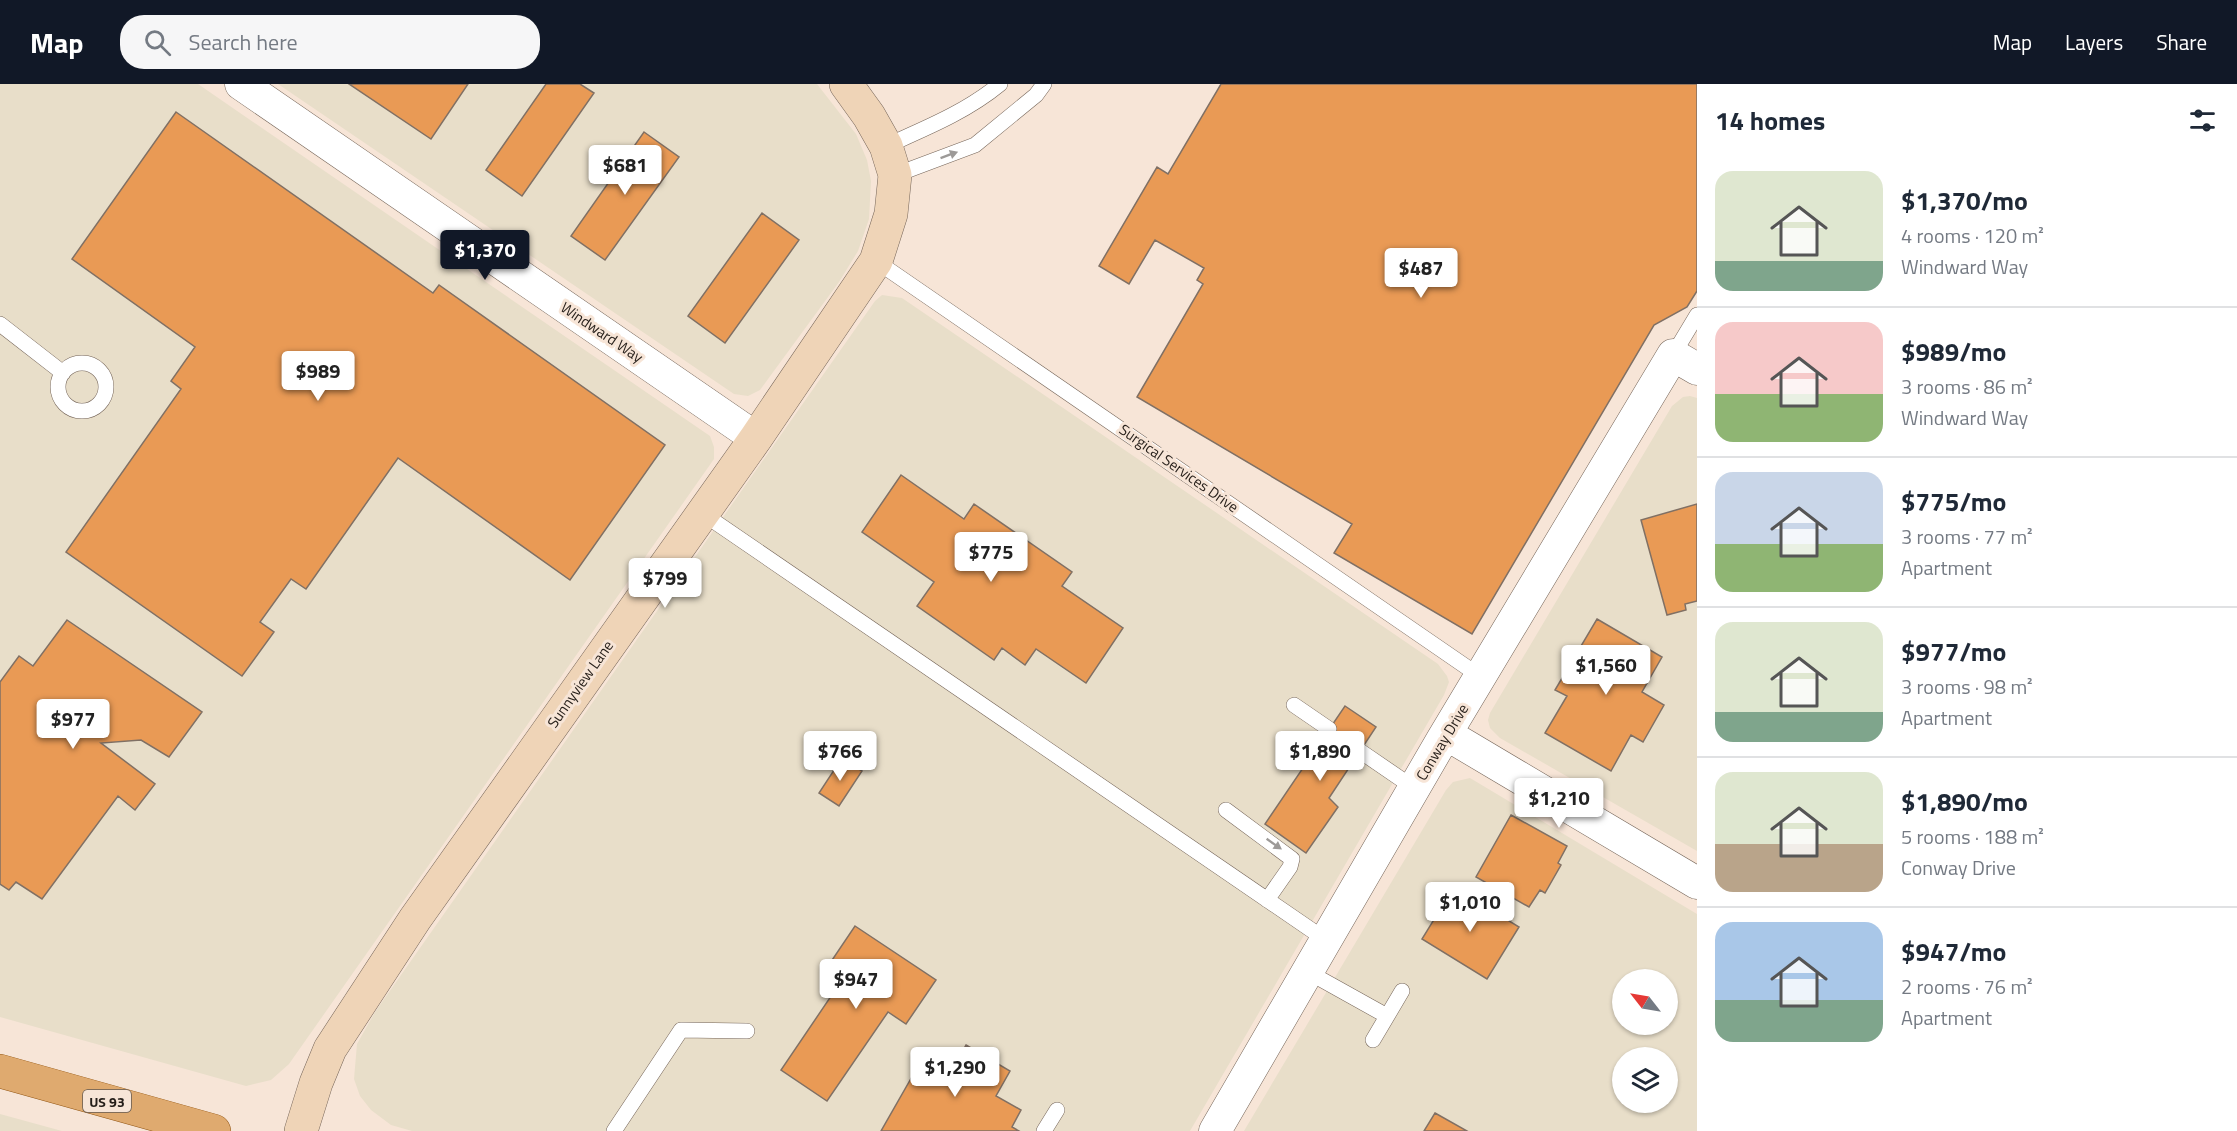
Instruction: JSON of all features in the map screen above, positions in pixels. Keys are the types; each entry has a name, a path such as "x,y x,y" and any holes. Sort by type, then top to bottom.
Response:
{"main road":[{"name":"US 93","path":"0,1071 214,1131"}],"street":[{"name":"Windward Way","path":"241,84 756,438"},
{"path":"846,84 869,116 890,160"},
{"name":"Sunnyview Lane","path":"301,1131 316,1083 330,1049 415,919 756,438 876,261 891,214 890,160"},
{"name":"Conway Drive","path":"1215,1131 1446,734 1685,362"},
{"path":"1446,734 1697,883"}],"lane":[{"path":"890,160 1000,84"},
{"path":"890,160 975,145 1036,95 1044,84"},
{"name":"Surgical Services Drive","path":"876,261 1481,677"},
{"path":"1685,362 1697,315"},
{"path":"0,324 63,373"},
{"path":"702,513 1326,940"},
{"path":"1294,705 1329,729"},
{"path":"1360,751 1414,788"},
{"path":"1226,810 1292,859 1290,867 1267,900"},
{"path":"1308,972 1387,1016"},
{"path":"1373,1040 1402,991"},
{"path":"614,1131 681,1030 747,1031"},
{"path":"1044,1131 1056,1110"}],"shaded area":[{"path":"0,84 198,84 710,436 714,447 714,459 289,1064 271,1080 246,1086 0,1017"},
{"path":"278,84 817,84 856,134 867,160 871,181 869,219 858,251 839,282 760,390 748,396 734,394"},
{"path":"882,295 902,298 1438,664 1447,676 1449,682 1444,695 1190,1131 412,1131 391,1125 371,1110 360,1096 354,1079 357,1044 375,1012 875,301"},
{"path":"1683,397 1697,398 1697,851 1500,738 1490,728 1488,720 1490,713 1672,406"},
{"path":"1470,778 1697,914 1697,1131 1244,1131 1446,790 1453,782"},
{"path":"0,1114 62,1131 0,1131"}],"building":[{"path":"349,84 468,84 431,139"},
{"path":"546,84 580,84 594,93 522,196 486,170"},
{"path":"1221,84 1697,84 1697,291 1687,307 1654,325 1472,634 1334,553 1352,524 1137,397 1203,284 1197,280 1204,268 1155,240 1129,284 1099,266 1157,167 1168,174"},
{"path":"176,112 433,293 439,285 665,445 570,580 398,458 306,589 291,579 260,622 274,632 242,676 66,552 181,389 171,381 195,347 72,259"},
{"path":"644,132 679,157 605,260 571,236"},
{"path":"762,213 799,240 725,343 688,316"},
{"path":"901,475 964,519 974,504 1072,572 1062,586 1123,628 1086,683 1036,649 1025,665 1002,648 994,660 917,606 934,582 862,532"},
{"path":"1697,504 1697,601 1685,604 1686,610 1667,615 1641,520"},
{"path":"1597,619 1662,657 1642,692 1664,705 1643,742 1631,735 1611,771 1545,733 1567,696 1555,690"},
{"path":"67,620 202,712 169,757 141,740 101,743 155,784 135,810 118,796 42,899 16,882 9,890 0,884 0,682 19,656 33,666"},
{"path":"1345,706 1376,727 1329,798 1338,807 1306,853 1265,824"},
{"path":"842,758 862,771 839,806 819,793"},
{"path":"1511,815 1567,846 1558,863 1561,865 1545,893 1540,890 1529,907 1476,877"},
{"path":"1454,887 1519,927 1487,979 1422,939"},
{"path":"855,926 936,980 906,1024 888,1012 827,1101 781,1070 840,983 824,972"},
{"path":"966,1045 1010,1071 996,1096 1021,1110 1012,1127 1019,1131 881,1131 925,1054 952,1070"},
{"path":"1435,1113 1467,1131 1424,1131"}]}
